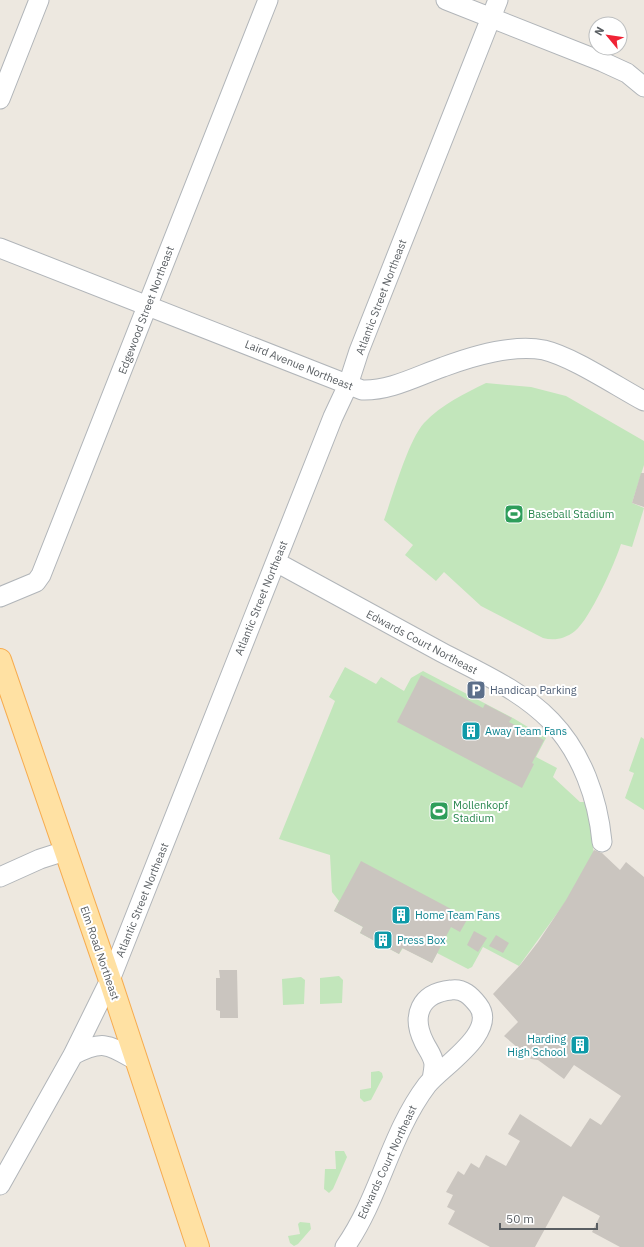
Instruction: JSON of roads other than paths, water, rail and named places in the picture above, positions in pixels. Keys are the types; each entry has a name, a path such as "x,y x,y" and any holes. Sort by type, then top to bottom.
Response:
{"main road":[{"name":"Elm Road Northeast","path":"0,660 110,980 198,1247"}],"street":[{"path":"0,99 39,0"},
{"name":"Edgewood Street Northeast","path":"0,597 36,582 41,575 268,0"},
{"path":"446,0 636,76 644,87"},
{"name":"Atlantic Street Northeast","path":"0,1185 73,1055 110,980 333,416 348,385 359,351 498,0"},
{"name":"Laird Avenue Northeast","path":"0,248 362,390 376,390 453,363 512,349 531,349 546,351 569,359 644,401"},
{"name":"Edwards Court Northeast","path":"276,562 502,685 541,712 558,729 572,749 586,775 598,815 602,842"},
{"path":"0,877 40,859 65,851"},
{"name":"Edwards Court Northeast","path":"345,1247 362,1217 402,1126 414,1104 432,1079 468,1046 483,1024 482,1010 466,992 456,989 442,990 431,996 422,1005 418,1014 418,1028 434,1064 432,1079"},
{"path":"73,1055 86,1048 100,1045 112,1047 137,1061"}],"place":[{"name":"Baseball Stadium","path":"514,514"},
{"name":"Handicap Parking","path":"476,690"},
{"name":"Away Team Fans","path":"471,731"},
{"name":"Mollenkopf Stadium","path":"439,811"},
{"name":"Home Team Fans","path":"401,915"},
{"name":"Press Box","path":"383,940"},
{"name":"Harding High School","path":"580,1045"}]}
